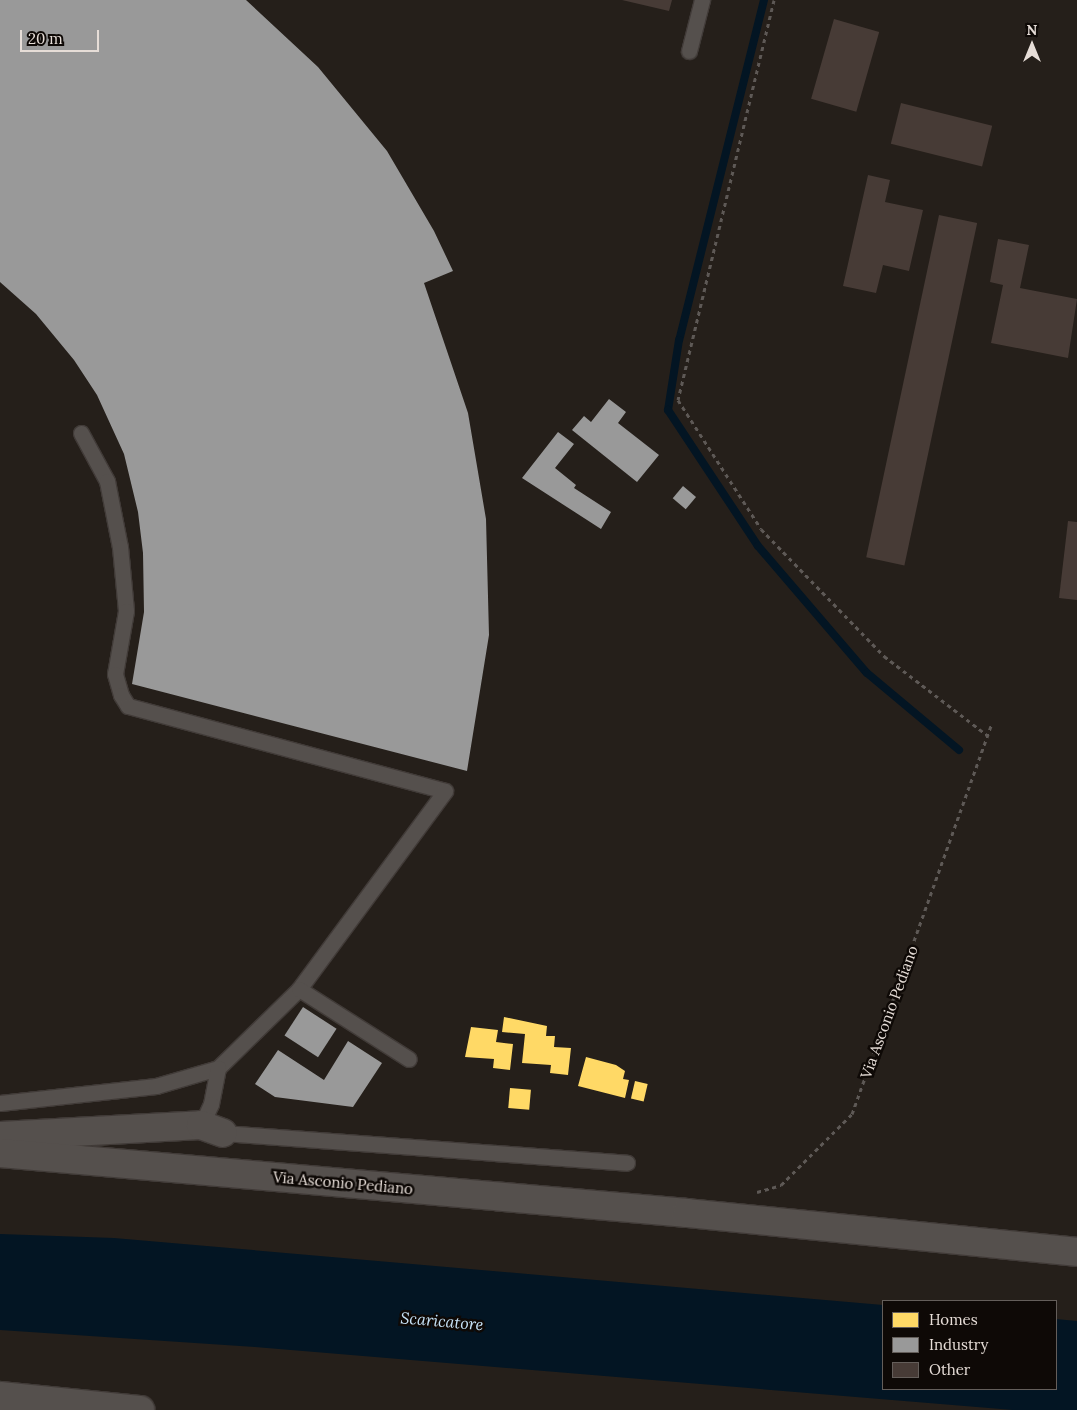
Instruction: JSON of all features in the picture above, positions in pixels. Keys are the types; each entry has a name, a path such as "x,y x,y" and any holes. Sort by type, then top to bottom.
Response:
{"street":[{"path":"0,1136 212,1129"},
{"name":"Via Asconio Pediano","path":"0,1152 687,1213 1077,1252"},
{"path":"0,1396 140,1410"},
{"path":"0,1406 17,1410"}],"lane":[{"path":"689,51 702,0"},
{"path":"0,1102 156,1086 218,1068 299,989 445,791 128,706 121,695 115,674 126,611 120,547 107,481 81,433"},
{"path":"299,989 409,1059"},
{"path":"218,1068 211,1104 212,1129 626,1163"}],"path":[{"path":"774,0 678,400 761,530 884,656 987,736"},
{"name":"Via Asconio Pediano","path":"752,1193 781,1185 852,1114 992,723"}],"water":[{"name":"Scaricatore","path":"0,1234 114,1238 882,1305 882,1390 1057,1390 1057,1319 1077,1321 1077,1410 1013,1410 255,1347 0,1330"}],"building: Homes":[{"path":"504,1017 547,1026 546,1036 555,1036 554,1047 571,1048 568,1075 550,1073 551,1065 522,1063 525,1034 502,1032"},
{"path":"471,1027 498,1030 496,1042 513,1044 510,1070 493,1068 494,1059 465,1057"},
{"path":"586,1057 616,1065 625,1071 623,1079 629,1080 625,1098 578,1086"},
{"path":"635,1081 648,1084 644,1101 631,1099"},
{"path":"510,1088 531,1090 529,1110 508,1108"}],"building: Industry":[{"path":"0,0 246,0 318,67 387,151 434,231 453,271 424,283 468,413 486,519 489,635 467,771 132,684 144,612 143,553 138,512 124,454 97,395 74,360 36,314 0,282"},
{"path":"609,399 626,412 618,423 659,455 637,482 572,430 584,416 591,422"},
{"path":"558,432 574,444 555,468 576,485 574,488 611,512 601,529 522,478"},
{"path":"683,486 696,497 686,509 673,498"},
{"path":"303,1007 337,1029 318,1057 284,1036"},
{"path":"348,1041 382,1063 353,1107 275,1097 255,1084 278,1050 324,1080"}],"building: Other":[{"path":"622,0 672,0 669,11"},
{"path":"834,19 879,32 856,112 811,99"},
{"path":"901,103 992,126 982,166 891,144"},
{"path":"868,175 890,180 885,202 923,210 909,271 883,265 876,293 843,286"},
{"path":"939,215 977,223 904,565 866,557"},
{"path":"998,239 1029,245 1020,288 1077,299 1068,358 991,343 1003,285 990,282"},
{"path":"1068,521 1077,522 1077,600 1059,598"}],"waterway":[{"path":"764,0 679,340 668,410 758,546 867,673 959,750"}]}
